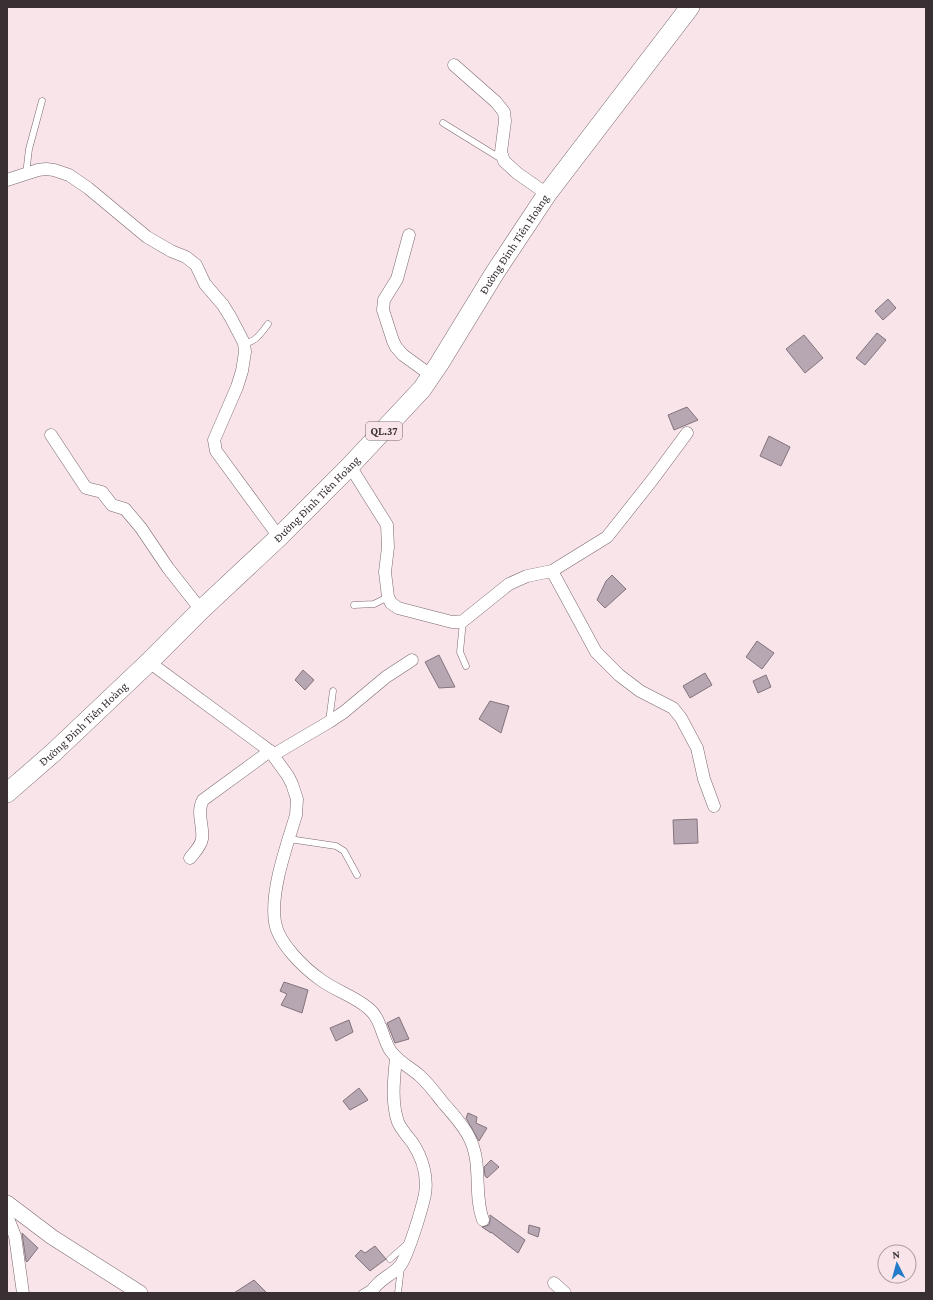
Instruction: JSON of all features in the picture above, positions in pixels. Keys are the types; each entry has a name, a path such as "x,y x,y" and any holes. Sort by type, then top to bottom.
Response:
{"main road":[{"name":"Đường Đinh Tiên Hoàng","path":"7,793 54,752 279,537 391,423 432,376 494,274 547,194 690,7"}],"street":[{"path":"454,65 496,102 504,112 505,120 501,152 504,161 517,173 547,194"},
{"path":"7,180 38,170 46,169 54,170 69,176 88,188 147,237 194,262 205,284 223,305 244,343 245,359 242,371 229,408 218,429 214,445 216,452 279,537"},
{"path":"409,235 397,279 384,300 383,310 396,347 403,355 432,376"},
{"path":"350,466 387,525 388,547 385,572 388,597 391,603 398,608 452,622 463,621 509,584 528,576 552,571 607,537 653,479 686,432"},
{"path":"51,435 86,488 102,492 112,505 125,510 141,528 168,568 201,610"},
{"path":"552,571 596,652 619,675 640,691 673,708 681,718 697,748 704,779 714,806"},
{"path":"190,858 202,840 200,805 203,800 271,753 329,722 344,712 386,677 412,660"},
{"path":"149,662 271,753 288,776 297,799 296,815 278,881 275,900 275,923 279,933 284,942 311,972 323,981 354,997 370,1008 377,1020 386,1043 396,1058 426,1082 458,1120 470,1138 474,1150 479,1179 479,1205 484,1220"},
{"path":"374,1289 394,1271 396,1261 410,1242 424,1199 426,1178 422,1162 416,1149 400,1126 397,1117 394,1096 396,1058"},
{"path":"7,1203 52,1237 140,1293"},
{"path":"7,1216 15,1236 23,1293"},
{"path":"554,1283 564,1293"}],"lane":[{"path":"26,174 29,149 42,101"},
{"path":"443,122 504,161"},
{"path":"244,343 253,341 268,324"},
{"path":"354,605 374,604 388,597"},
{"path":"463,621 460,652 466,666"},
{"path":"329,722 333,691"},
{"path":"289,839 336,846 344,851 357,875"},
{"path":"396,1261 398,1293"},
{"path":"362,1293 374,1289"}],"building":[{"path":"888,299 896,308 883,320 875,311"},
{"path":"877,333 886,340 865,365 856,358"},
{"path":"804,335 823,358 805,373 786,349"},
{"path":"687,407 698,420 674,430 668,415"},
{"path":"769,436 790,447 781,466 760,456"},
{"path":"612,575 626,589 605,608 597,600 606,581"},
{"path":"757,641 774,653 762,669 746,657"},
{"path":"439,655 455,687 439,688 425,662"},
{"path":"303,670 314,680 305,690 295,680"},
{"path":"705,673 712,685 690,698 683,686"},
{"path":"766,675 771,687 758,693 753,681"},
{"path":"490,701 509,706 501,733 479,719"},
{"path":"697,819 698,843 674,844 673,820"},
{"path":"284,982 308,990 302,1013 281,1005 287,994 280,991"},
{"path":"399,1017 409,1039 395,1043 387,1023"},
{"path":"349,1020 353,1032 336,1041 330,1028"},
{"path":"359,1088 368,1100 350,1110 343,1101"},
{"path":"468,1113 477,1117 476,1123 487,1128 479,1141 466,1118"},
{"path":"491,1160 499,1167 487,1178 485,1176 484,1167"},
{"path":"490,1215 525,1240 518,1253 491,1232 482,1227 489,1225"},
{"path":"529,1225 540,1228 538,1237 528,1233"},
{"path":"22,1233 38,1248 27,1262 26,1261"},
{"path":"375,1246 386,1259 370,1271 355,1256 361,1250 365,1253"},
{"path":"254,1280 267,1293 234,1293"}]}
